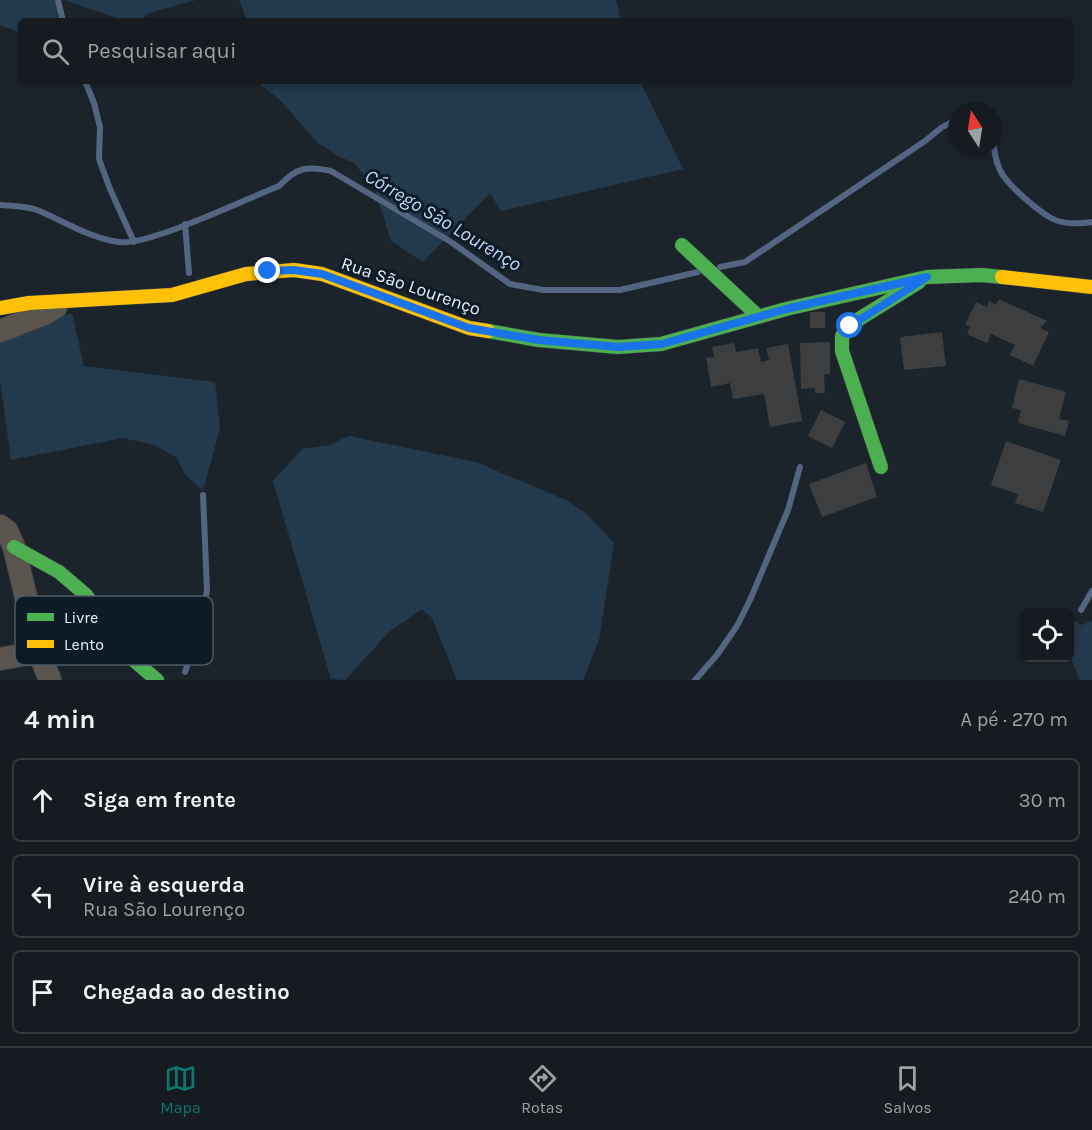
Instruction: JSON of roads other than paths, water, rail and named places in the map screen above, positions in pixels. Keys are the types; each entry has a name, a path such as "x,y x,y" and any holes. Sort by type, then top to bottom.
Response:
{"main road":[{"path":"682,246 758,316"},
{"name":"Rua São Lourenço","path":"0,308 29,303 172,295 246,274 294,270 322,274 469,328 539,340 618,347 662,344 758,316 927,277 982,275 1092,287"},
{"path":"881,466 843,351 842,336 859,319 927,277"},
{"path":"14,547 59,572 87,596"},
{"path":"139,665 157,680"}],"street":[{"path":"0,332 44,314 65,302"},
{"path":"0,526 7,531 14,547 26,596"},
{"path":"0,659 15,656"},
{"path":"44,665 50,680"}],"waterway":[{"path":"58,0 62,18"},
{"path":"86,84 100,127 99,159 134,242"},
{"name":"Córrego São Lourenço","path":"720,267 745,262 948,124"},
{"name":"Córrego São Lourenço","path":"996,156 1003,176 1030,203 1045,214 1055,220 1071,223 1092,222"},
{"name":"Córrego São Lourenço","path":"0,205 37,210 108,240 133,241 152,237 198,220 279,186 297,172 315,169 331,171 451,242 510,284 543,290 620,290 698,272"},
{"path":"185,224 189,273"},
{"path":"695,680 717,655 737,626 750,600 788,510 800,467"},
{"path":"203,495 206,596"},
{"path":"1081,610 1092,591"},
{"path":"185,672 187,665"}]}
